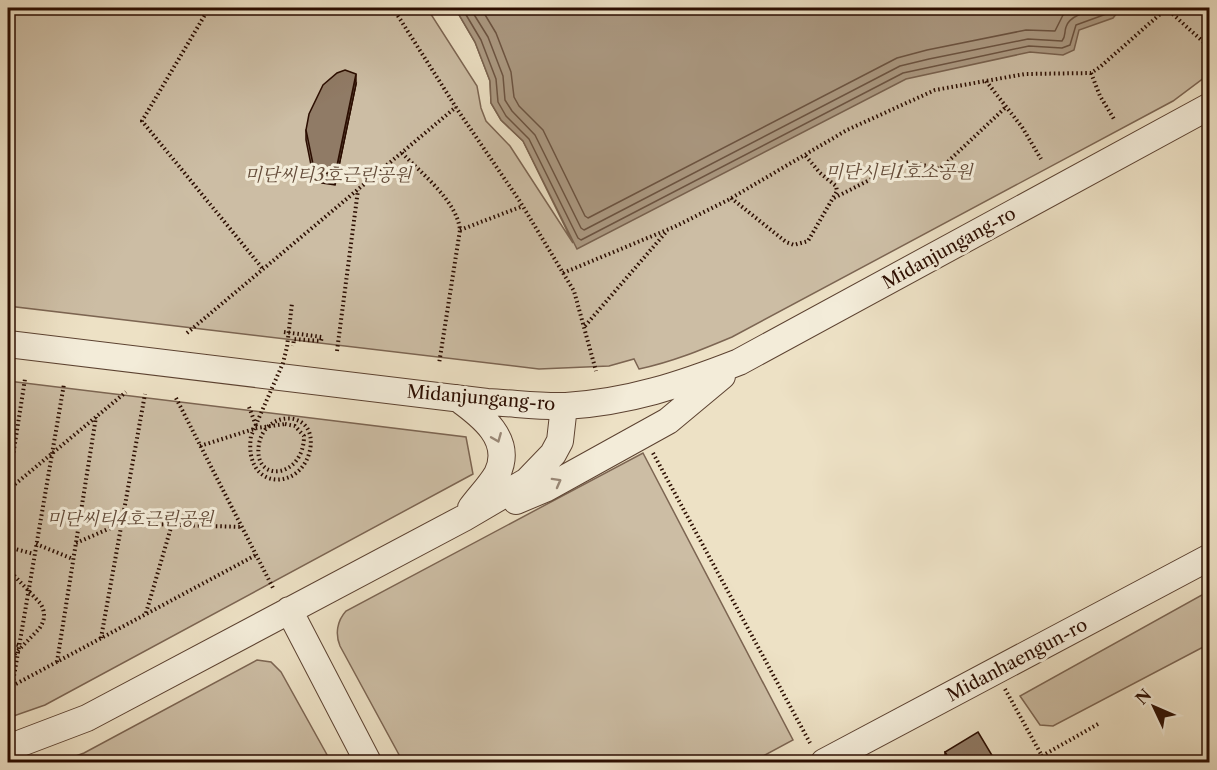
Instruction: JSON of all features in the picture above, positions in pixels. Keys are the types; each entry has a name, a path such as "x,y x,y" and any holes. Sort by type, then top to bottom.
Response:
{"street":[{"name":"Midanjungang-ro","path":"8,344 488,402 564,406 630,398 684,384 739,362 1209,105"},
{"path":"464,518 523,499 668,421 739,362"},
{"path":"456,398 481,415 495,431 501,450 497,474 464,518"},
{"path":"8,748 87,718 464,518 527,481 541,468 560,441 564,406"},
{"name":"Midanhaengun-ro","path":"817,753 995,672 1209,557"},
{"path":"289,610 368,762"}],"path":[{"path":"209,8 142,120 263,269"},
{"path":"393,8 456,108 523,206 574,291 596,371"},
{"path":"563,273 668,230 731,198 847,130 935,90 1025,74 1092,73 1167,8 1209,48"},
{"path":"1092,73 1100,96 1114,119"},
{"path":"986,81 1022,127 1041,159"},
{"path":"834,198 910,162 940,169 1006,107"},
{"path":"187,333 456,108"},
{"path":"402,153 452,206 459,220 460,230 439,364"},
{"path":"731,198 772,233 794,245 808,241 837,191 836,186 820,173 805,155"},
{"path":"337,351 358,189"},
{"path":"460,230 523,206"},
{"path":"585,326 668,230"},
{"path":"201,446 257,428 285,424 295,426 304,436 304,446 300,456 284,471 267,470 258,456 260,438 269,426 283,418 296,419 305,425 309,432 309,452 305,462 292,475 284,479 266,478 254,468 249,448 251,436 283,363 292,303"},
{"path":"286,333 322,337 321,341 294,339 293,346"},
{"path":"8,489 25,379"},
{"path":"8,711 64,384"},
{"path":"8,489 126,392"},
{"path":"100,638 145,394"},
{"path":"176,398 273,588"},
{"path":"249,407 257,428"},
{"path":"57,662 96,417"},
{"path":"648,444 817,753"},
{"path":"76,544 122,523 242,527"},
{"path":"145,614 172,524"},
{"path":"36,544 73,559"},
{"path":"8,547 34,554"},
{"path":"12,686 256,555"},
{"path":"8,569 44,609 43,623 8,661"},
{"path":"8,642 19,645"},
{"path":"995,672 1042,756 1098,724"}],"green space":[{"path":"8,8 427,8 477,86 486,121 510,146 573,243 523,141 501,120 491,103 490,81 475,42 455,8 1209,8 1209,74 1173,101 732,337 675,359 639,369 634,359 609,366 539,369 8,306"},
{"name":"미단씨티4호근린공원","path":"8,381 466,437 473,474 45,705 8,718"},
{"path":"643,453 793,740 752,762 403,762 340,646 338,628 346,611"},
{"path":"1209,591 1209,644 1053,726 1040,725 1020,696"},
{"path":"257,660 271,662 281,672 331,762 60,762 84,753"}],"water":[{"path":"455,8 1121,8 1113,18 1079,30 1074,50 1063,55 1030,52 906,79 577,249 523,141 501,120 491,103 490,81 475,42"}],"building":[{"path":"345,70 356,74 335,175 322,172 313,164 306,130 309,114 323,85 337,73"},
{"path":"978,732 996,762 951,762 945,752"}],"park label":[{"name":"미단시티1호소공원","path":"899,172"},
{"name":"미단씨티3호근린공원","path":"328,175"}]}
